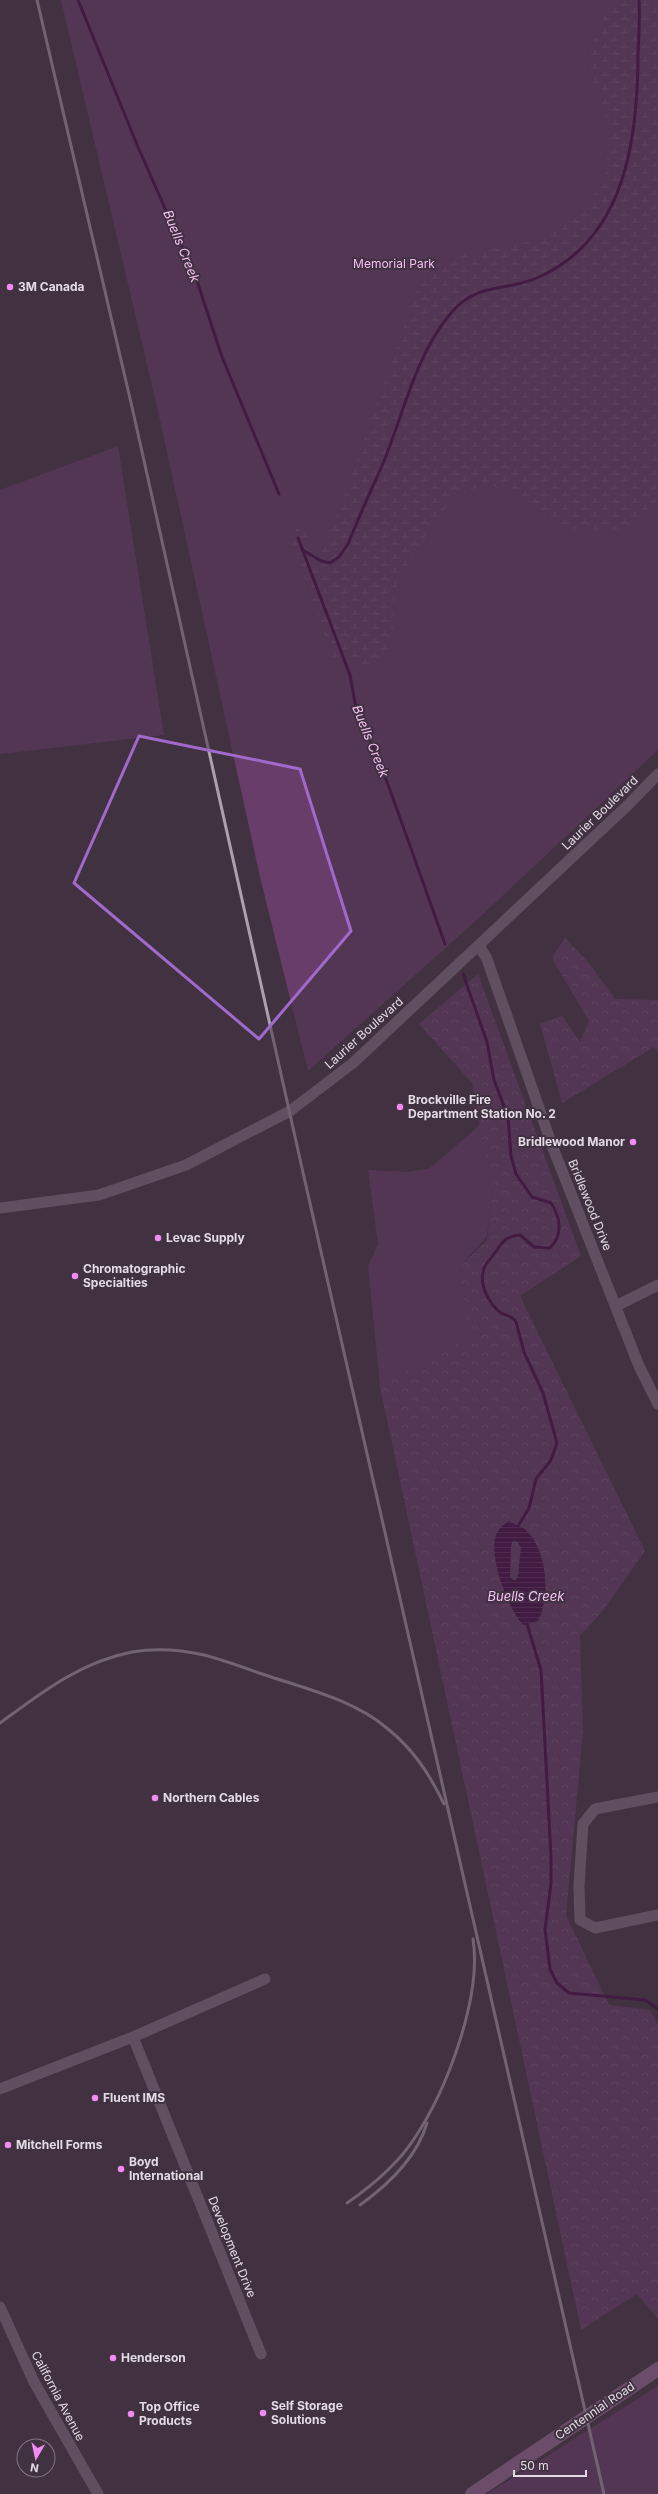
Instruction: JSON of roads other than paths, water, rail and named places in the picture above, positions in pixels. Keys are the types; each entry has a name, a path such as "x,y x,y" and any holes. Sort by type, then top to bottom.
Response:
{"main road":[{"name":"Centennial Road","path":"472,2494 658,2369"}],"street":[{"name":"Laurier Boulevard","path":"0,1208 100,1195 186,1165 272,1122 290,1111 353,1063 479,946 658,774"},
{"name":"Bridlewood Drive","path":"479,946 487,959 553,1148 639,1366 658,1404"},
{"path":"616,1306 658,1285"},
{"path":"658,1796 595,1809 583,1824 579,1886 580,1920 595,1928 658,1916"},
{"path":"0,2089 133,2037 265,1979"},
{"name":"Development Drive","path":"133,2037 261,2354"},
{"name":"California Avenue","path":"0,2307 34,2382 98,2494"}],"water":[{"name":"Buells Creek","path":"509,1521 526,1530 533,1539 539,1549 545,1574 545,1599 538,1621 523,1625 511,1607 506,1595 497,1569 495,1556 494,1544 496,1535 503,1525","holes":["516,1541 521,1547 518,1576 515,1581 510,1577 512,1542"]}],"waterway":[{"name":"Buells Creek","path":"78,0 138,147 197,281 222,357 279,494"},
{"path":"303,550 321,561 330,563 339,557 348,544 384,461 420,365 439,329 451,313 461,303 472,296 493,289 527,282 539,277 568,260 591,238 609,211 621,182 630,151 635,118 639,0"},
{"name":"Buells Creek","path":"298,538 350,675 355,703 389,787 445,944"},
{"name":"Buells Creek","path":"463,974 487,1042 494,1080 508,1117 511,1156 516,1174 532,1197 551,1203 559,1220 559,1232 550,1248 534,1247 520,1235 510,1237 502,1243 487,1262 482,1277 484,1289 489,1300 501,1313 511,1317 516,1322 524,1352 543,1393 557,1443 551,1460 536,1479 529,1508 518,1526"},
{"path":"527,1624 541,1670 551,1856 551,1884 545,1929 550,1969 557,1983 569,1993 645,2000 658,2009"}],"railway":[{"path":"37,0 132,407 304,1177 604,2494"},
{"path":"0,1723 46,1690 95,1663 132,1652 150,1650 196,1653 330,1696 375,1719 397,1737 413,1754 427,1773 444,1804"},
{"path":"347,2203 375,2182 400,2157 414,2139 438,2095 450,2069 467,2015 472,1988 474,1962 473,1939"},
{"path":"360,2205 381,2189 409,2159 427,2123"}],"place":[{"name":"3M Canada","path":"10,287"},
{"name":"Brockville Fire Department Station No. 2","path":"400,1107"},
{"name":"Bridlewood Manor","path":"633,1142"},
{"name":"Levac Supply","path":"158,1238"},
{"name":"Chromatographic Specialties","path":"75,1276"},
{"name":"Northern Cables","path":"155,1798"},
{"name":"Fluent IMS","path":"95,2098"},
{"name":"Mitchell Forms","path":"8,2145"},
{"name":"Boyd International","path":"121,2169"},
{"name":"Henderson","path":"113,2358"},
{"name":"Self Storage Solutions","path":"263,2413"},
{"name":"Top Office Products","path":"131,2414"}],"park label":[{"name":"Memorial Park","path":"394,264"}]}
